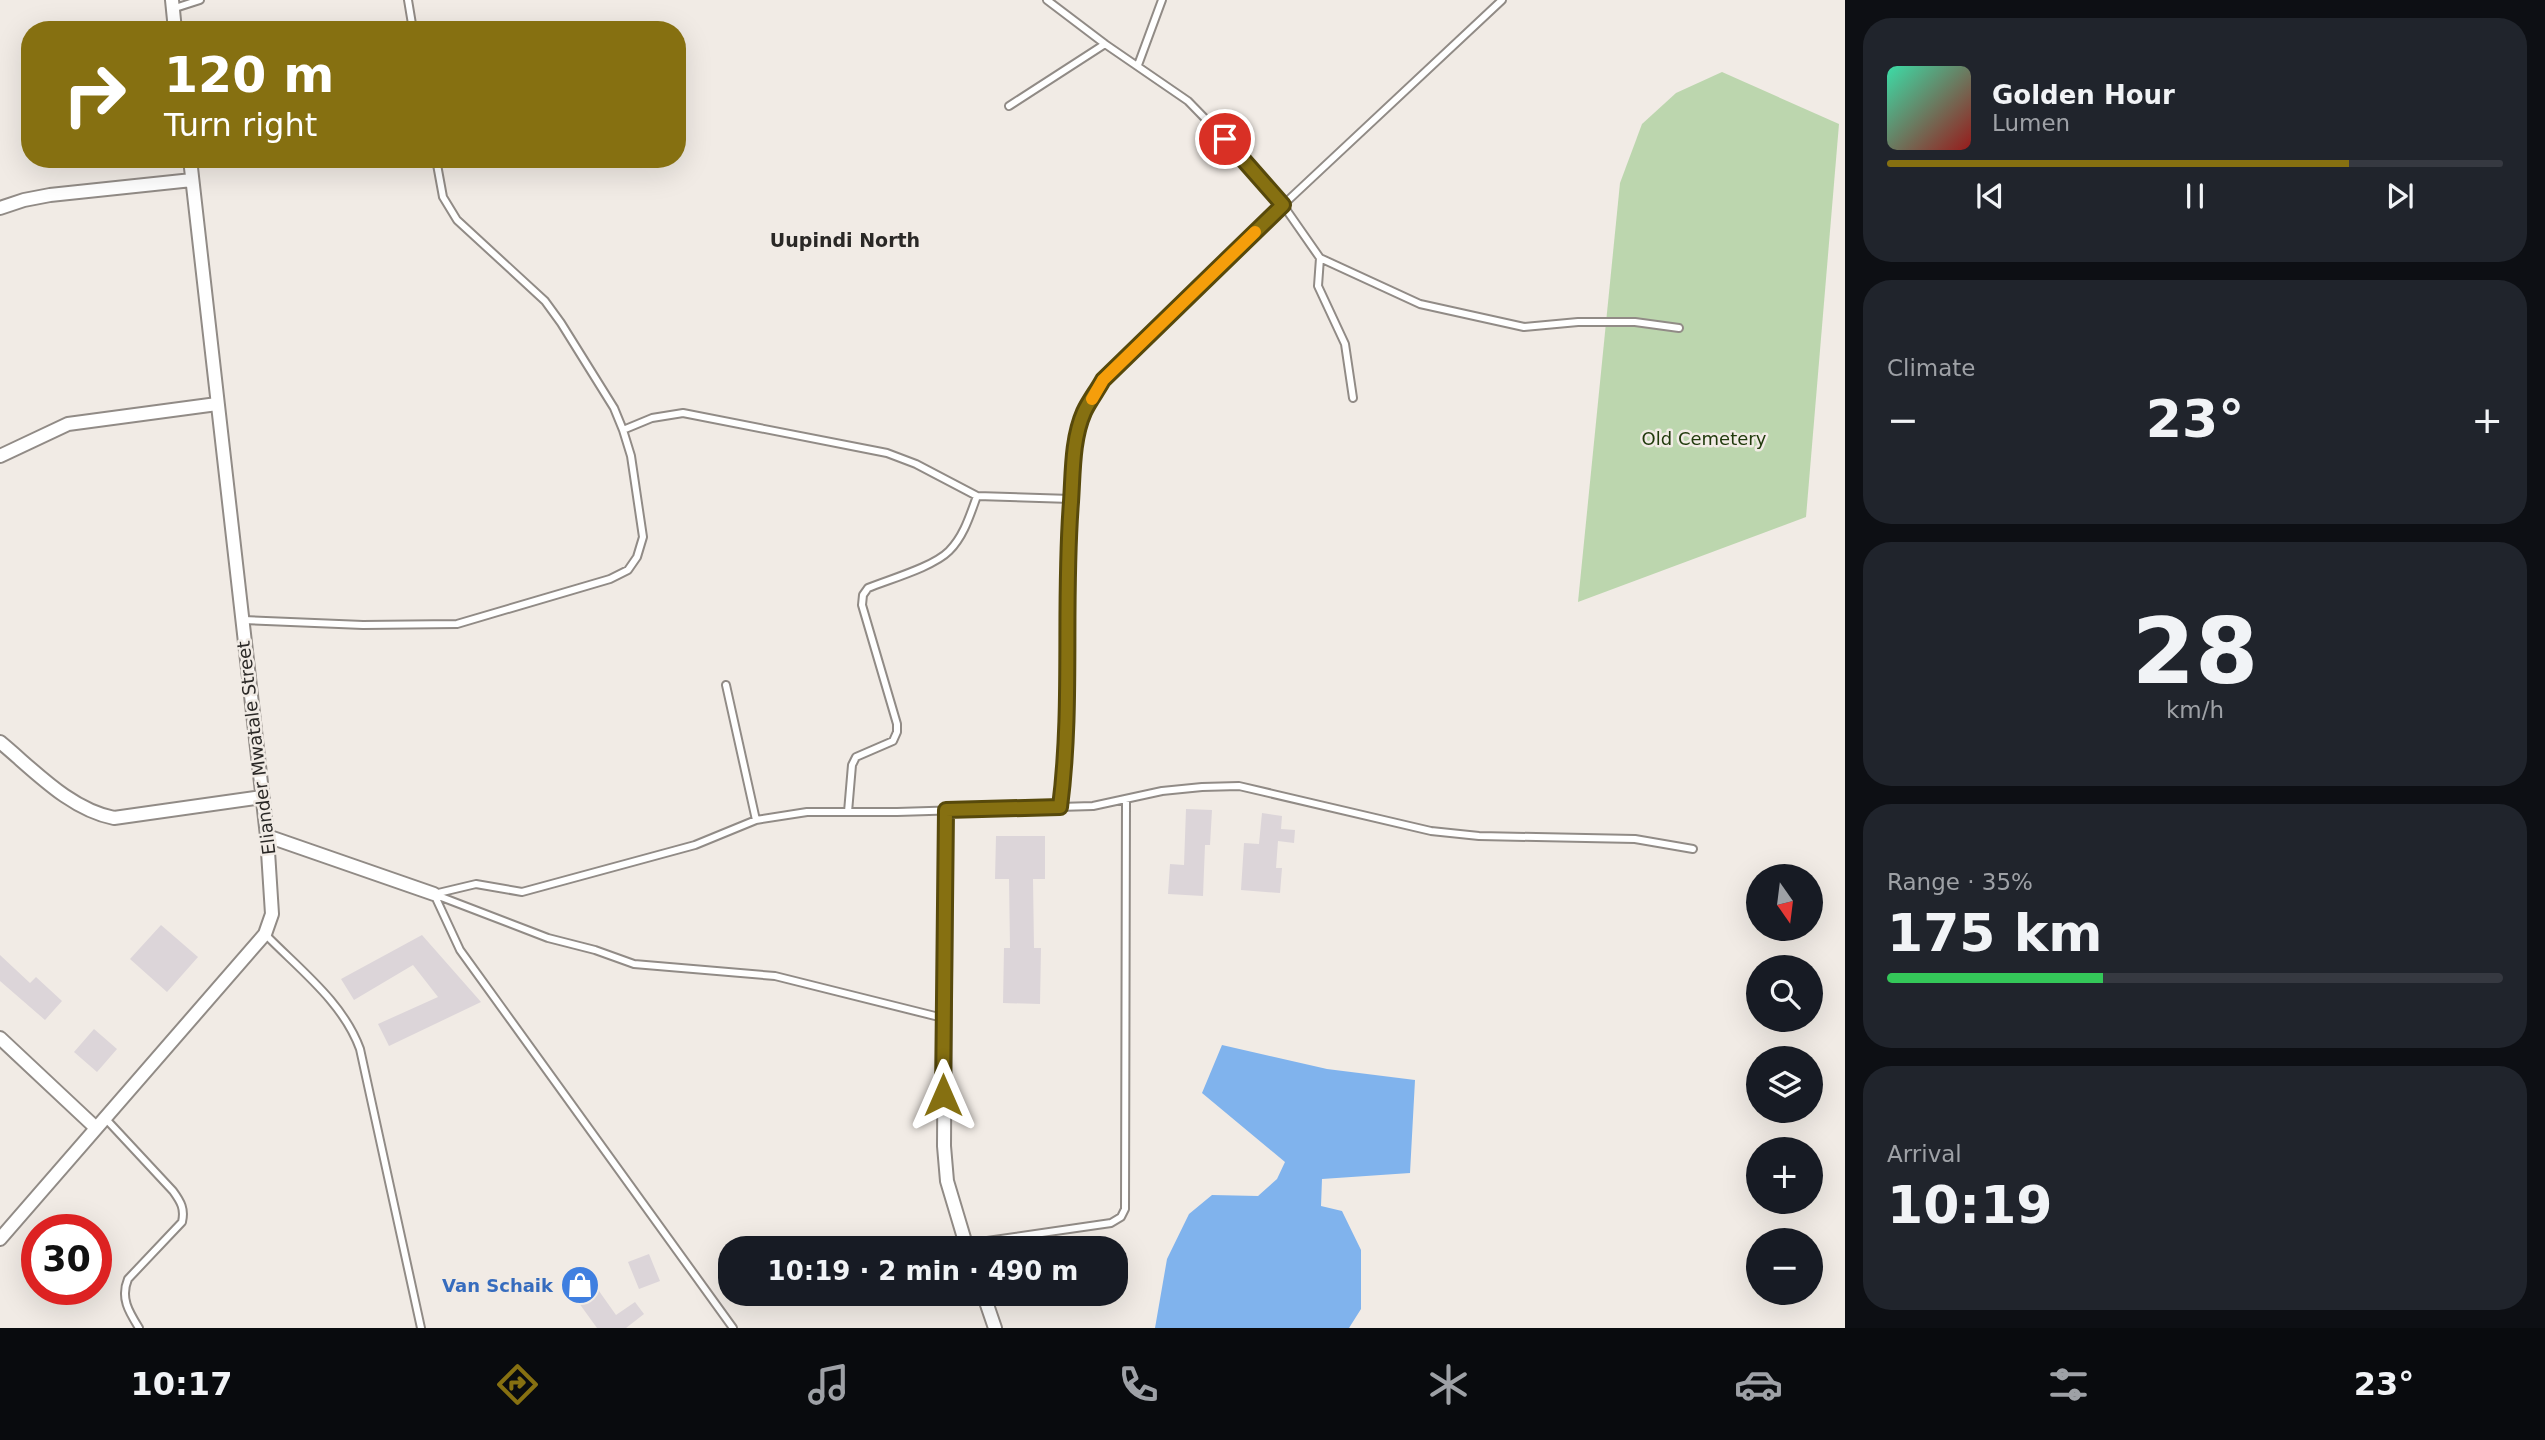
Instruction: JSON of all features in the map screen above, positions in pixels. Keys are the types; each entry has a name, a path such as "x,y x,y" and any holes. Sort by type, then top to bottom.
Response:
{"street":[{"name":"Eliander Mwatale Street","path":"191,168 267,836 272,914 265,934"},
{"path":"0,208 50,195 192,180"},
{"path":"0,456 68,424 217,404"},
{"path":"0,742 75,803 94,814 114,818 262,797"},
{"path":"946,810 944,1146 947,1181 963,1236"},
{"path":"267,836 434,894"},
{"path":"0,1239 265,934"},
{"path":"0,1038 100,1123"},
{"path":"987,1306 995,1328"}],"lane":[{"path":"172,4 200,0"},
{"path":"408,0 412,21"},
{"path":"1046,0 1188,101 1283,205 1320,258 1420,304 1524,327 1635,322 1679,328"},
{"path":"1138,65 1162,0"},
{"path":"1060,807 1065,759 1068,545 1075,448 1083,413 1103,380 1283,205 1502,0"},
{"path":"1010,106 1105,44"},
{"path":"241,620 363,625 457,624 610,579 628,570 637,557 643,537 631,456 614,408 545,301 457,220 443,197 438,168"},
{"path":"1320,258 1318,286 1345,344 1353,398"},
{"path":"623,430 666,414 705,416 887,453 916,464 977,496 1071,499"},
{"path":"848,812 852,765 856,757 893,741 897,732 897,724 862,605 863,595 868,588 930,564 950,551 967,523 977,496"},
{"path":"726,685 756,820"},
{"path":"434,894 475,884 522,892 695,845 756,820 807,812 1093,806 1162,791 1202,787 1239,786 1431,831 1479,836 1635,839 1693,849"},
{"path":"1029,1236 1111,1223 1121,1217 1125,1209 1126,800"},
{"path":"434,894 548,938 595,950 634,964 775,975 943,1017"},
{"path":"434,894 460,950 733,1328"},
{"path":"265,934 340,1010 353,1030 363,1062 421,1328"},
{"path":"100,1123 173,1191 182,1203 184,1213 182,1222 128,1279 124,1288 127,1309 139,1328"}],"green space":[{"name":"Old Cemetery","path":"1722,72 1839,124 1806,517 1578,602 1620,183 1642,124 1676,93"}],"water":[{"path":"1222,1045 1327,1069 1415,1080 1410,1173 1322,1179 1321,1206 1342,1211 1361,1250 1361,1309 1349,1328 1155,1328 1167,1259 1189,1214 1212,1195 1258,1196 1277,1179 1285,1162 1202,1093"}],"building":[{"path":"1186,809 1212,810 1210,845 1205,845 1203,896 1168,894 1170,864 1184,865"},
{"path":"1262,813 1282,816 1281,829 1295,830 1294,843 1278,841 1276,868 1282,868 1280,893 1241,890 1244,843 1259,844"},
{"path":"996,836 1045,836 1045,879 1033,879 1034,948 1041,948 1040,1004 1003,1003 1004,948 1010,948 1009,879 995,879"},
{"path":"161,925 198,957 167,992 130,959"},
{"path":"422,935 481,1002 389,1046 378,1024 438,997 413,965 354,1000 341,979"},
{"path":"0,955 30,983 36,977 62,1001 45,1020 0,981"},
{"path":"94,1029 117,1049 97,1072 74,1052"},
{"path":"649,1254 660,1281 639,1289 628,1262"},
{"path":"582,1267 616,1315 635,1302 644,1314 626,1328 597,1328 563,1281"}],"slow traffic":[{"path":"1092,399 1103,380 1255,232"}],"place":[{"name":"Van Schaik","path":"580,1285"}],"district":[{"name":"Uupindi North","path":"845,240"}],"route":[{"path":"943,1095 946,810 1060,807 1065,771 1068,545 1075,448 1083,413 1103,380 1283,205 1225,139"}]}
